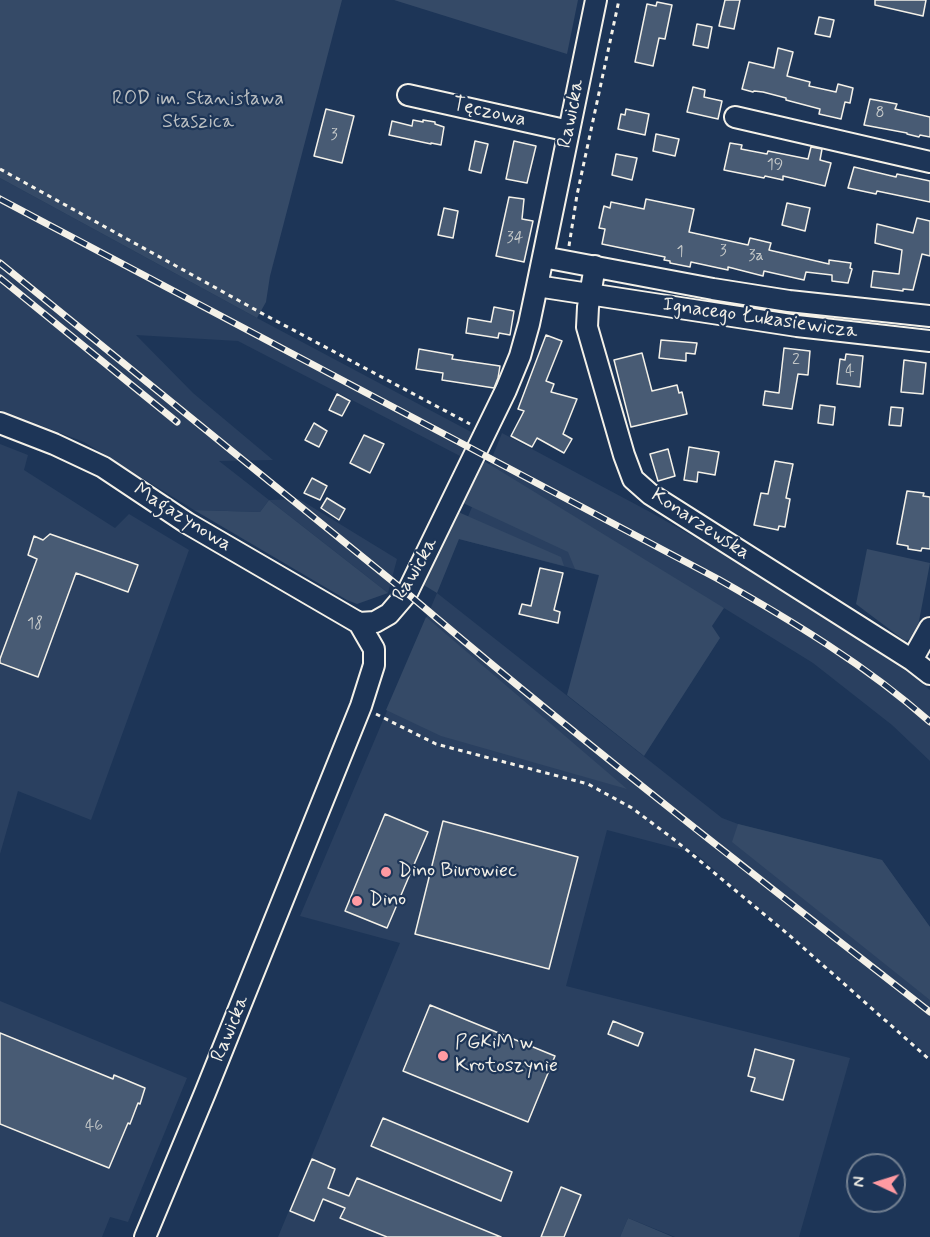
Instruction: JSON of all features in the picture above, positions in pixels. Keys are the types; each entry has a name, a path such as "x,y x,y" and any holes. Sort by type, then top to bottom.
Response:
{"street":[{"name":"Rawicka","path":"145,1237 362,706 374,665 374,649 358,623 375,622 389,614 407,593 520,356 529,324 596,0"},
{"name":"Tęczowa","path":"408,94 569,131"},
{"path":"735,117 930,162"},
{"name":"Ignacego Łukasiewicza","path":"543,257 713,289 800,302 930,316"},
{"path":"590,294 595,266"},
{"name":"Ignacego Łukasiewicza","path":"537,286 797,326 930,341"},
{"name":"Konarzewska","path":"590,294 587,327 624,455 633,478 650,494 912,660 930,674"},
{"path":"797,326 800,302"},
{"name":"Magazynowa","path":"0,423 54,444 103,467 187,523 358,623"},
{"path":"912,660 930,628"}],"path":[{"path":"566,261 577,195 619,0"},
{"path":"0,169 478,429"},
{"path":"362,706 436,744 588,784 632,808 676,841 789,935 930,1060"}],"shaded area":[{"path":"0,178 473,433 460,456 238,341 136,335 193,393 273,460 219,461 269,500 260,512 194,510 84,442 0,410"},
{"path":"502,433 650,512 826,612 913,676 930,690 930,761 892,725 813,663 724,608 459,539"},
{"path":"0,444 28,455 24,470 115,528 129,514 189,550 91,820 18,791 0,854"},
{"path":"299,499 397,559 388,593 269,500"},
{"path":"437,593 722,818 882,860 930,927 930,1057 695,853 607,830 566,986 850,1058 799,1237 675,1237 628,1218 620,1237 278,1237 400,943 300,916"},
{"path":"0,1001 187,1078 128,1222 110,1217 102,1237 0,1237"}],"green space":[{"name":"ROD im. Stanisława Staszica","path":"0,0 342,0 270,276 266,302 257,318 0,178"},
{"path":"394,0 578,0 567,54"},
{"path":"484,461 724,608 712,626 720,638 644,756 567,695 599,575 575,569 568,552 463,503"},
{"path":"269,500 388,593 357,604 347,600 194,510 260,512"},
{"path":"456,511 561,557 564,566 459,539 437,593 422,584"},
{"path":"867,549 930,563 916,637 905,641 856,604"},
{"path":"426,617 627,789 441,736 386,710"},
{"path":"738,824 882,860 930,927 930,1000 732,842"},
{"path":"628,1218 673,1237 620,1237"}],"building":[{"path":"725,0 740,0 734,29 719,26"},
{"path":"875,0 926,0 923,16 875,5"},
{"path":"657,2 672,5 665,39 659,38 653,66 635,62 647,4 656,6"},
{"path":"819,17 834,20 830,37 815,34"},
{"path":"697,24 712,27 708,48 693,45"},
{"path":"778,48 793,52 787,76 810,82 809,86 836,92 838,84 853,88 850,103 845,102 841,119 819,114 820,109 786,100 786,98 742,89 749,62 774,68"},
{"path":"693,87 705,90 704,97 722,101 718,119 687,112"},
{"path":"870,99 897,104 895,109 930,117 930,137 920,135 919,137 864,125"},
{"path":"326,109 354,116 342,163 314,156"},
{"path":"626,109 649,114 645,135 618,129 621,114 625,115"},
{"path":"413,120 435,122 444,127 441,145 389,135 392,121 412,126"},
{"path":"656,134 679,139 675,156 653,151"},
{"path":"475,141 488,144 481,173 469,170"},
{"path":"514,141 536,146 527,183 506,179"},
{"path":"730,143 742,145 741,149 767,154 768,151 808,159 811,147 822,149 820,160 831,163 825,186 783,176 783,180 724,170"},
{"path":"616,154 637,158 632,180 612,175"},
{"path":"854,167 896,177 897,174 930,181 930,202 877,191 876,194 848,188"},
{"path":"509,197 524,199 522,219 533,221 524,262 496,256"},
{"path":"646,199 694,209 689,232 748,245 750,238 771,243 769,250 829,264 829,260 851,263 850,268 852,269 848,283 832,281 832,275 806,272 804,280 764,271 763,276 728,267 728,270 691,262 690,267 670,263 664,260 665,257 602,244 605,229 599,228 604,206 610,208 611,202 644,209"},
{"path":"787,203 810,208 805,231 782,225"},
{"path":"444,208 458,211 453,238 438,235"},
{"path":"917,218 930,221 930,256 922,254 913,290 871,287 873,271 899,274 902,250 875,243 877,224 913,233"},
{"path":"494,307 514,311 510,335 499,333 498,338 466,333 468,318 491,322"},
{"path":"546,335 562,341 546,381 554,384 551,392 577,399 563,434 572,439 564,453 537,438 532,447 511,436 524,411 518,409"},
{"path":"661,340 697,343 695,354 686,353 686,361 659,358"},
{"path":"784,348 810,351 808,375 798,374 792,409 763,405 765,391 779,393"},
{"path":"419,349 453,355 452,359 500,366 494,388 442,380 443,373 416,369"},
{"path":"642,353 652,391 677,385 679,393 682,392 687,414 631,427 614,360"},
{"path":"846,354 863,356 860,387 837,384 840,359 845,360"},
{"path":"904,360 926,363 923,394 901,392"},
{"path":"337,394 350,401 342,416 329,410"},
{"path":"820,405 835,407 833,425 818,423"},
{"path":"891,407 903,408 901,426 889,425"},
{"path":"314,423 327,431 319,447 305,440"},
{"path":"364,435 384,444 370,473 350,463"},
{"path":"689,447 719,452 715,475 698,472 697,482 684,480"},
{"path":"668,449 675,476 658,481 650,454"},
{"path":"775,461 793,464 786,498 790,499 785,527 779,526 778,530 754,525 761,493 768,494"},
{"path":"312,478 327,486 320,500 304,493"},
{"path":"907,491 924,493 923,496 930,497 930,549 922,548 921,551 897,544"},
{"path":"327,498 345,509 339,520 321,508"},
{"path":"50,534 138,565 128,592 76,573 38,677 0,663 0,659 37,559 28,555 34,536 43,540"},
{"path":"540,568 563,573 554,610 560,612 558,623 519,614 522,604 531,606"},
{"name":"Dino Biurowiec","path":"385,814 428,832 387,928 345,911"},
{"path":"443,821 578,857 549,969 415,934"},
{"path":"430,1005 555,1056 528,1122 403,1071"},
{"path":"613,1021 643,1033 638,1046 608,1034"},
{"path":"0,1033 113,1079 114,1075 145,1088 140,1104 138,1103 130,1124 128,1123 109,1168 0,1124"},
{"path":"755,1049 794,1060 783,1100 751,1091 755,1078 748,1076"},
{"path":"383,1118 512,1172 501,1201 371,1146"},
{"path":"312,1159 335,1169 328,1188 349,1196 357,1178 501,1237 387,1237 340,1218 345,1208 323,1199 314,1221 290,1211"},
{"path":"561,1187 581,1195 564,1237 541,1237"}],"railway":[{"path":"0,199 718,579 801,628 854,663 906,701 930,722"},
{"path":"0,263 601,753 930,1012"},
{"path":"0,278 177,422"}],"place":[{"name":"Dino Biurowiec","path":"386,872"},
{"name":"Dino","path":"357,901"},
{"name":"PGKiM w Krotoszynie","path":"443,1056"}]}
